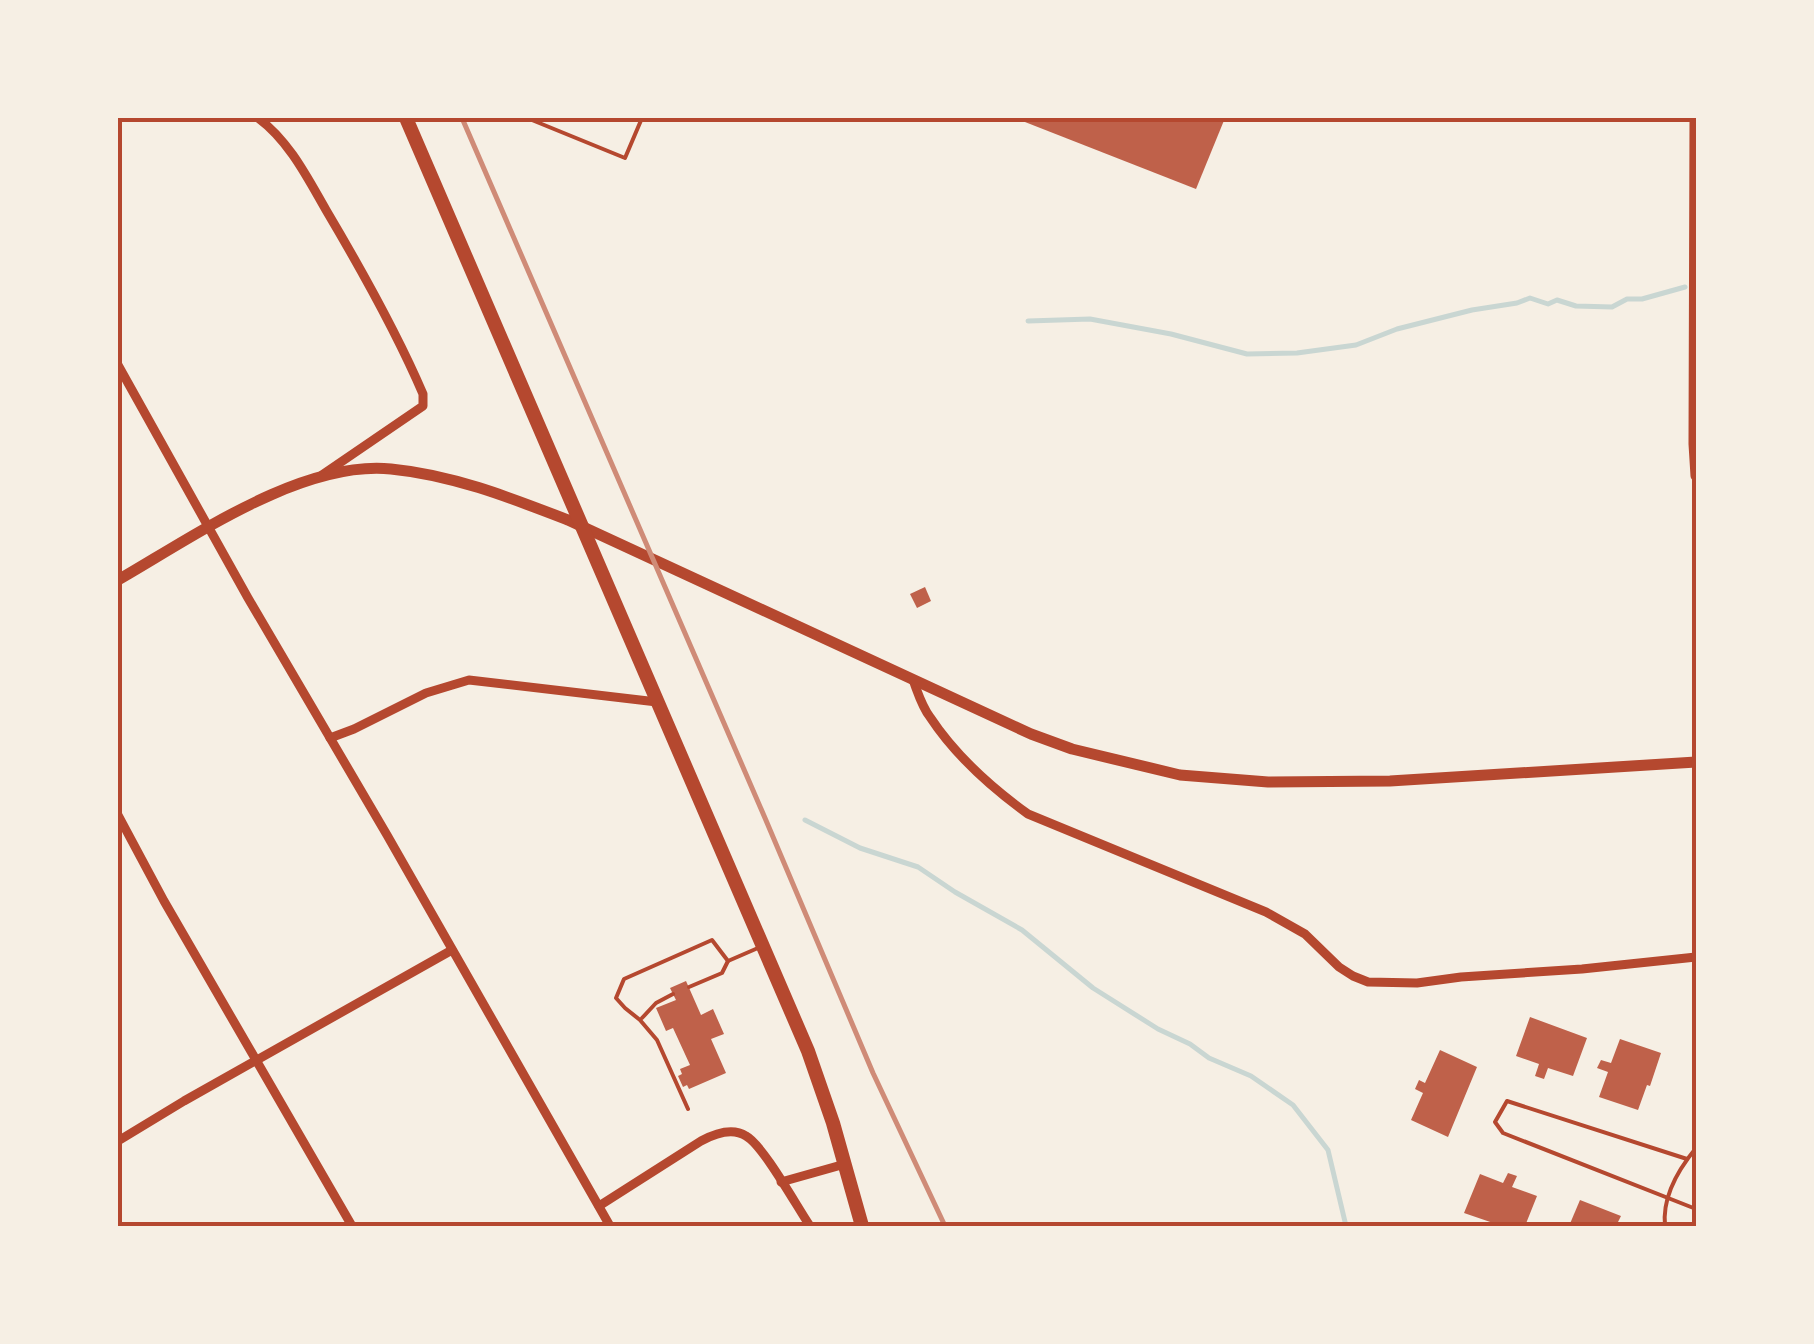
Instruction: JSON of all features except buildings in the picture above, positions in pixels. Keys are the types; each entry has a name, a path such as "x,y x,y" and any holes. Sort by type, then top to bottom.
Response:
{"main road":[{"path":"406,118 808,1051 862,1226"}],"street":[{"path":"258,118 280,137 353,254 423,394 422,406 319,477"},
{"path":"1696,118 1696,476"},
{"path":"118,365 610,1226"},
{"path":"118,580 281,490 319,477 388,468 490,490 581,526 991,717 1072,749 1180,775 1268,782 1390,781 1696,762"},
{"path":"330,738 426,693 470,680 657,702"},
{"path":"913,680 927,714 943,734 1003,796 1028,814 1266,912 1305,934 1352,976 1368,982 1417,984 1461,976 1696,957"},
{"path":"118,815 352,1226"},
{"path":"118,1141 452,950"},
{"path":"599,1206 715,1134 733,1132 745,1135 761,1149 810,1226"},
{"path":"781,1182 846,1164"}],"lane":[{"path":"527,118 625,158 642,118"},
{"path":"688,1110 658,1040 616,998 624,979 712,940 728,961"},
{"path":"688,987 722,972 728,961 763,947"},
{"path":"640,1020 656,1003 673,994"},
{"path":"1687,1159 1507,1101 1495,1122 1503,1133 1696,1209"},
{"path":"1664,1226 1666,1196 1696,1148"}],"waterway":[{"path":"1028,321 1090,319 1247,354 1297,353 1356,345 1397,329 1530,298 1548,304 1557,300 1576,306 1612,307 1627,299 1642,299 1685,287"},
{"path":"805,820 860,848 918,867 1022,930 1093,988 1209,1058 1251,1076 1293,1105 1328,1150 1346,1226"}],"railway":[{"path":"462,118 873,1073 945,1226"}]}
